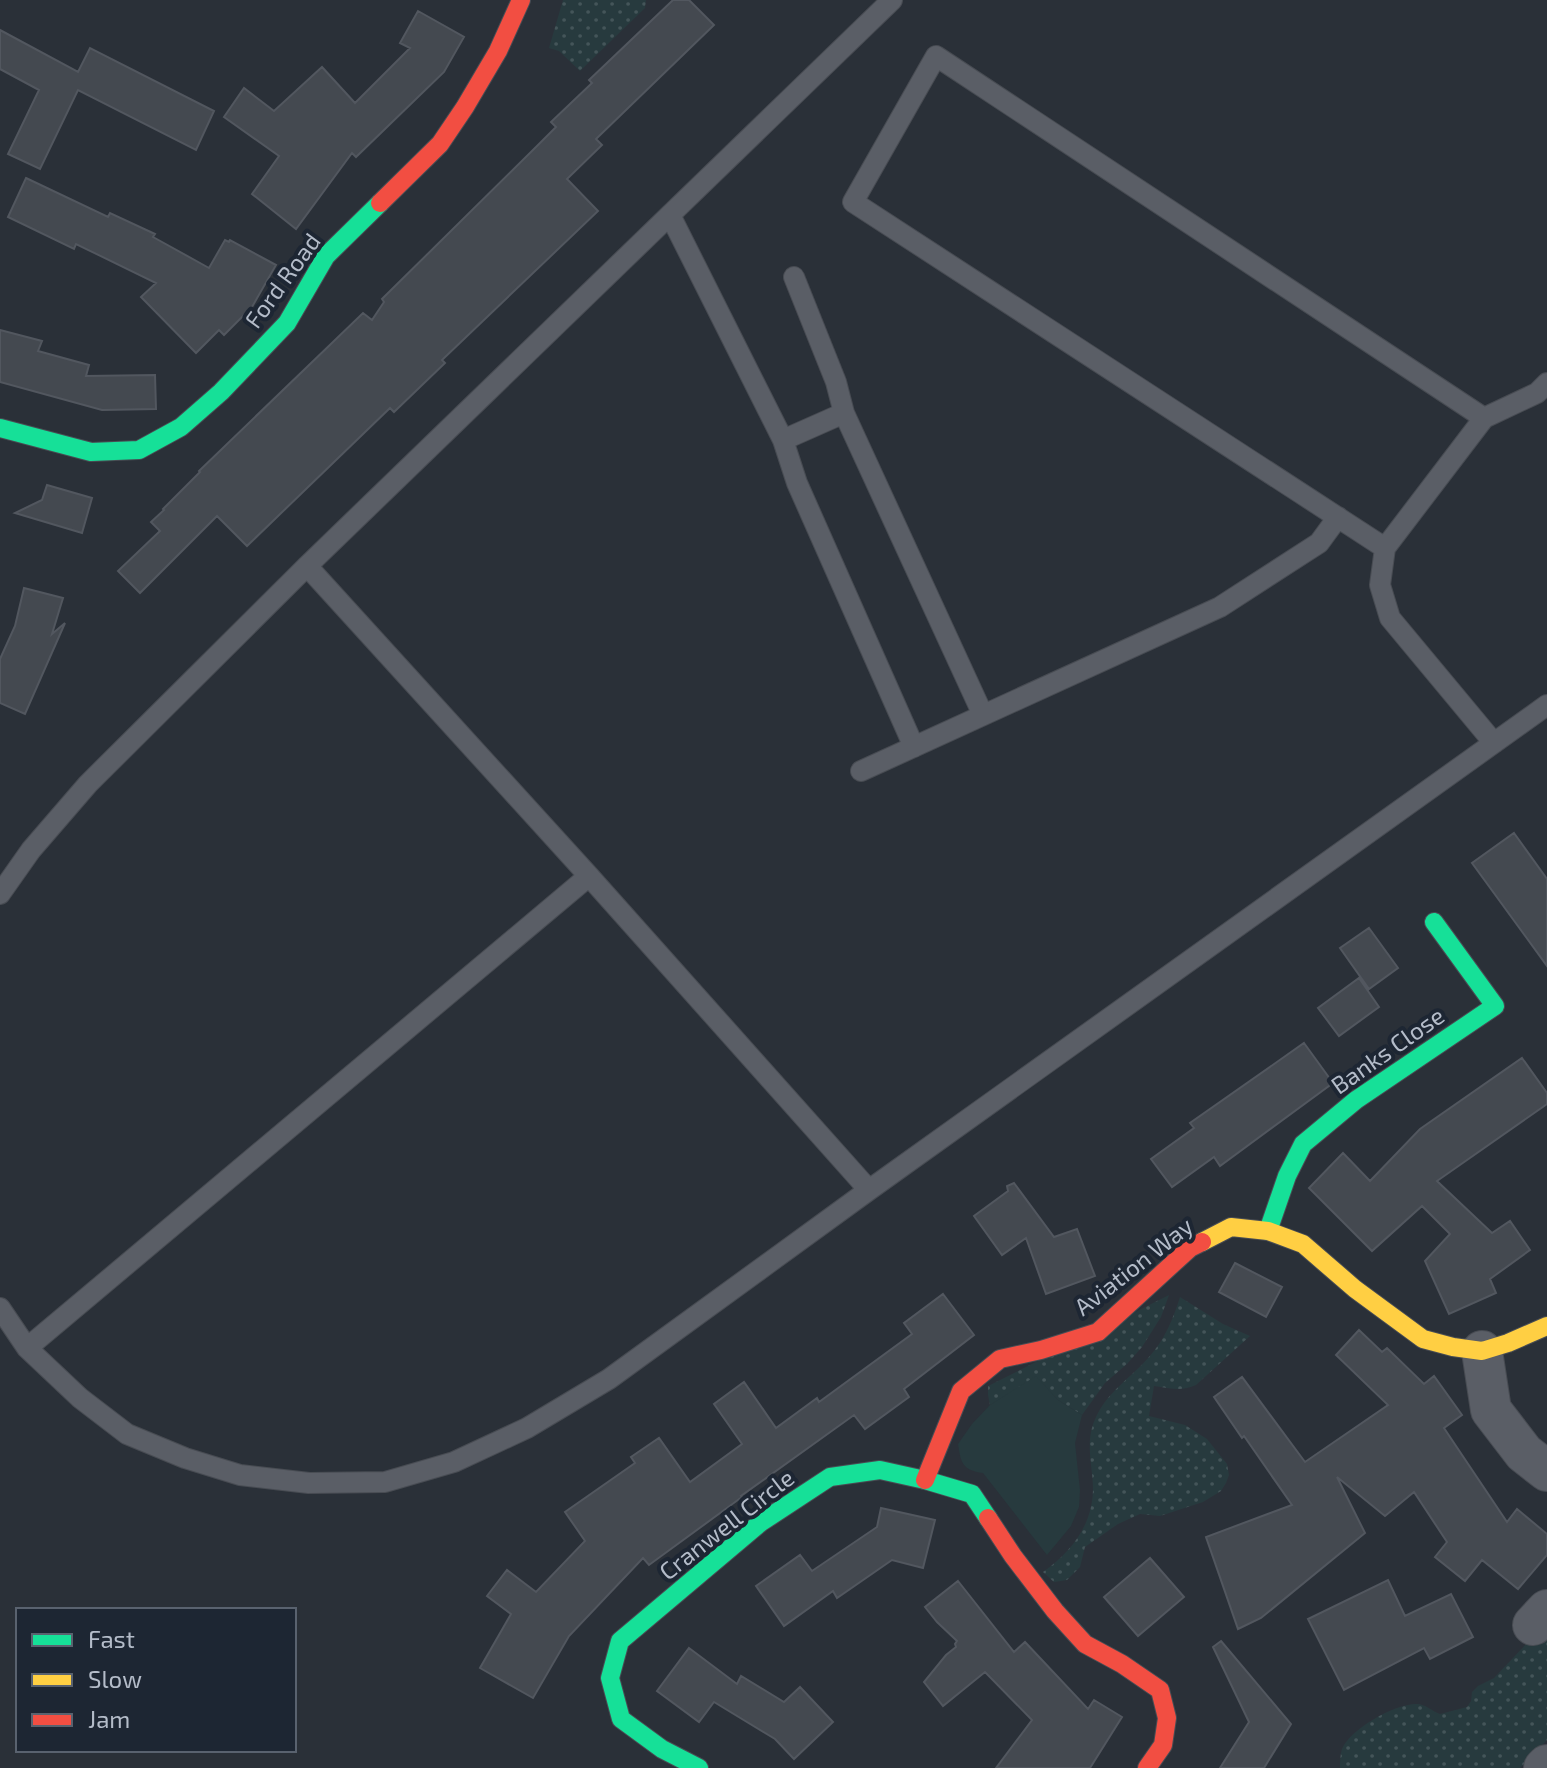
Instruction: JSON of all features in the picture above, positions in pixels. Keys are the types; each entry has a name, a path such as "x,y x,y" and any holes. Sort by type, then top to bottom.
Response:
{"street":[{"name":"Ford Road","path":"0,428 91,452 139,450 181,427 221,392 287,323 326,256 440,144 498,51 521,0"},
{"name":"Banks Close","path":"1268,1231 1287,1176 1303,1144 1356,1100 1495,1006 1434,922"},
{"name":"Aviation Way","path":"925,1480 961,1391 1000,1359 1098,1332 1190,1248 1231,1227 1268,1231 1303,1244 1355,1289 1423,1339 1482,1351 1547,1326"},
{"path":"1482,1351 1491,1410 1524,1453 1547,1471"},
{"name":"Cranwell Circle","path":"699,1768 662,1749 621,1719 610,1678 620,1641 760,1523 830,1477 880,1470 972,1494 1013,1556 1085,1644 1160,1690 1167,1718 1163,1745 1147,1768"}],"lane":[{"path":"0,894 31,850 88,784 307,566 892,0"},
{"path":"1385,548 853,202 936,56 1484,418"},
{"path":"670,215 783,440 797,483 914,747"},
{"path":"794,277 836,382 844,413 983,715"},
{"path":"1494,743 1390,618 1380,585 1385,548 1484,418 1537,393 1547,383"},
{"path":"783,440 844,413"},
{"path":"861,771 1220,607 1319,543 1338,517"},
{"path":"307,566 869,1190"},
{"path":"0,1308 27,1348 80,1398 127,1434 185,1458 240,1475 309,1483 385,1482 454,1462 527,1428 609,1379 1547,705"},
{"path":"27,1348 589,876"}],"green space":[{"path":"563,0 646,0 645,8 580,71 559,51 549,48"},
{"path":"1169,1295 1161,1317 1142,1347 1105,1383 1082,1415 1058,1400 1036,1377 990,1405 988,1386"},
{"path":"1180,1297 1223,1324 1250,1336 1196,1385 1180,1389 1154,1386 1149,1416 1185,1425 1207,1439 1227,1464 1229,1475 1226,1483 1221,1491 1203,1502 1160,1516 1140,1514 1118,1524 1085,1547 1080,1567 1067,1580 1054,1582 1043,1572 1071,1547 1084,1526 1092,1503 1092,1426 1107,1400 1160,1343"},
{"path":"1036,1376 1058,1400 1082,1415 1075,1443 1079,1507 1071,1526 1047,1555 983,1473 971,1470 964,1464 958,1444 990,1405"},
{"path":"1547,1622 1547,1740 1520,1768 1340,1768 1341,1751 1347,1741 1354,1733 1386,1713 1417,1704 1440,1714 1467,1707 1472,1692 1494,1678"}],"building":[{"path":"673,0 689,0 714,25 596,139 602,145 567,179 598,211 442,360 445,363 394,412 390,408 247,546 217,516 140,593 118,571 160,531 151,522 199,471 363,313 372,320 384,302 382,299 556,127 551,122 592,83 589,80"},
{"path":"418,11 464,37 444,72 356,157 352,153 296,229 252,194 279,156 224,117 244,88 274,111 322,67 355,103 410,48 400,43"},
{"path":"0,30 78,72 90,48 214,111 196,150 78,90 40,169 8,154 39,90 0,69"},
{"path":"26,178 108,217 110,213 155,234 153,237 209,268 225,240 276,265 252,307 224,335 219,330 196,353 141,297 156,283 76,244 74,249 8,217"},
{"path":"0,330 42,341 38,351 89,365 86,376 155,375 156,409 102,410 0,382"},
{"path":"47,485 92,498 82,533 15,513 42,500"},
{"path":"24,588 63,598 52,634 65,623 25,714 0,703 0,659 15,626"},
{"path":"1514,833 1547,879 1547,966 1472,863"},
{"path":"1369,928 1398,968 1369,989 1340,948"},
{"path":"1359,978 1379,1007 1339,1036 1318,1008"},
{"path":"1304,1043 1333,1083 1220,1166 1214,1157 1172,1187 1151,1159 1194,1128 1190,1123"},
{"path":"1522,1058 1547,1093 1547,1104 1437,1181 1492,1233 1510,1221 1530,1250 1490,1279 1496,1293 1449,1314 1425,1261 1450,1234 1422,1206 1372,1251 1309,1188 1343,1153 1370,1181 1420,1129"},
{"path":"1014,1183 1054,1237 1077,1229 1095,1276 1046,1294 1026,1238 1002,1255 974,1216"},
{"path":"1235,1263 1282,1287 1266,1317 1219,1292"},
{"path":"943,1294 974,1335 904,1389 909,1397 865,1429 854,1415 649,1565 643,1558 569,1636 533,1698 480,1668 511,1614 487,1596 507,1570 536,1592 585,1541 565,1512 635,1463 631,1457 659,1438 690,1482 742,1444 714,1404 744,1382 776,1428 817,1398 819,1402 912,1334 904,1323"},
{"path":"1359,1330 1382,1352 1387,1348 1424,1384 1434,1376 1462,1415 1444,1428 1507,1522 1517,1509 1547,1534 1547,1555 1518,1589 1482,1560 1465,1581 1435,1557 1447,1542 1414,1492 1385,1516 1337,1477 1365,1533 1261,1618 1238,1629 1206,1537 1292,1505 1214,1397 1242,1377 1305,1462 1388,1405 1336,1355"},
{"path":"881,1508 935,1520 923,1568 892,1560 837,1598 833,1591 784,1626 756,1586 800,1555 812,1571 877,1527"},
{"path":"1150,1558 1184,1597 1138,1636 1104,1597"},
{"path":"1388,1580 1405,1616 1451,1594 1473,1637 1430,1659 1424,1648 1344,1690 1308,1619"},
{"path":"958,1581 1014,1652 1025,1642 1088,1709 1094,1700 1122,1717 1090,1768 996,1768 1032,1720 985,1672 943,1706 924,1682 956,1647 957,1641 925,1607"},
{"path":"1221,1641 1291,1724 1264,1768 1220,1768 1249,1722 1213,1647"},
{"path":"689,1648 737,1684 741,1676 784,1702 800,1687 833,1722 794,1759 775,1739 714,1702 699,1722 657,1691"}],"traffic: fast":[{"path":"0,428 91,452 139,450 181,427 221,392 287,323 326,256 380,203"},
{"path":"1268,1231 1287,1176 1303,1144 1356,1100 1495,1006 1434,922"},
{"path":"699,1768 662,1749 621,1719 610,1678 620,1641 760,1523 830,1477 880,1470 925,1480 972,1494 988,1518"}],"traffic: slow":[{"path":"1202,1242 1231,1227 1268,1231 1303,1244 1355,1289 1423,1339 1453,1347 1482,1351 1547,1326"}],"traffic: jam":[{"path":"380,203 440,144 498,51 521,0"},
{"path":"925,1480 961,1391 1000,1359 1098,1332 1190,1248 1202,1242"},
{"path":"988,1518 1055,1611 1085,1644 1160,1690 1167,1718 1163,1745 1147,1768"}]}
